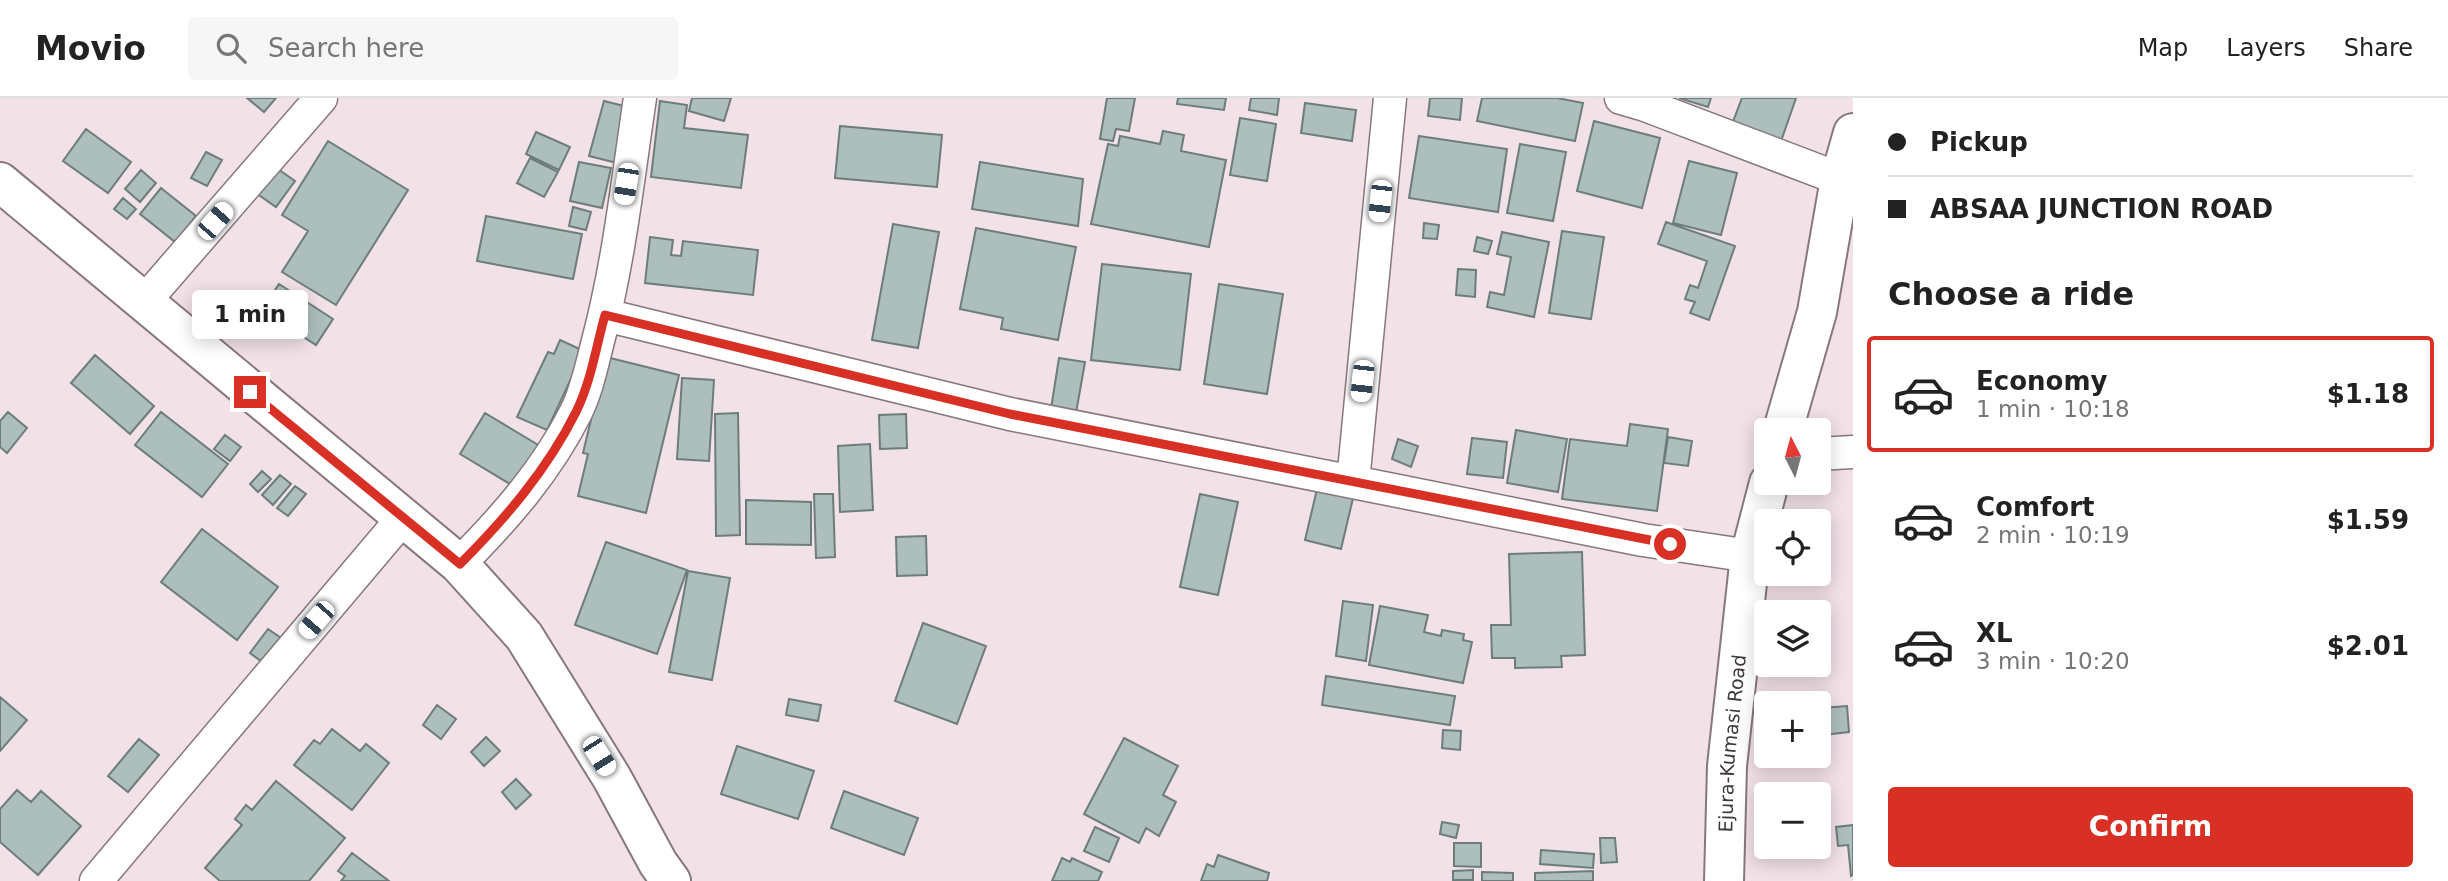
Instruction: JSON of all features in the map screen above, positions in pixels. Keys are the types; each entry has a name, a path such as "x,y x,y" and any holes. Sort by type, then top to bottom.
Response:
{"street":[{"path":"143,303 321,98"},
{"path":"460,564 504,520 528,489 576,411 590,375 605,315 640,98"},
{"path":"1353,482 1390,98"},
{"path":"1621,98 1840,179"},
{"path":"1786,418 1817,312 1840,179 1853,133"},
{"path":"0,182 460,564 524,636 612,778 658,863 671,881"},
{"path":"605,315 1010,414 1643,540 1750,556"},
{"path":"1831,453 1853,452"},
{"name":"Ejura-Kumasi Road","path":"1724,881 1727,766 1750,556 1766,495"},
{"path":"96,881 403,518"}],"building":[{"path":"247,98 276,98 264,112"},
{"path":"692,98 731,98 724,121 689,111"},
{"path":"1107,98 1135,98 1129,131 1116,129 1113,141 1100,139"},
{"path":"1178,98 1226,98 1224,110 1177,104"},
{"path":"1251,98 1279,98 1277,115 1249,110"},
{"path":"1430,98 1462,98 1460,120 1428,116"},
{"path":"1482,98 1557,98 1583,103 1575,141 1477,121"},
{"path":"1679,98 1711,98 1708,107"},
{"path":"1742,98 1796,98 1778,150 1729,132"},
{"path":"604,101 632,108 617,163 589,156"},
{"path":"660,101 687,105 684,128 748,135 741,188 651,177"},
{"path":"1305,103 1356,110 1352,141 1301,133"},
{"path":"1240,118 1276,124 1267,181 1230,175"},
{"path":"1594,121 1660,138 1642,208 1577,191"},
{"path":"840,126 942,135 937,187 835,178"},
{"path":"86,129 131,162 108,193 63,161"},
{"path":"1163,131 1184,135 1181,151 1226,160 1209,247 1091,224 1108,144 1118,146 1120,136 1160,144"},
{"path":"536,132 570,147 559,170 526,154"},
{"path":"1419,136 1507,149 1498,212 1409,198"},
{"path":"328,141 408,190 336,305 282,272 308,231 282,215"},
{"path":"1520,144 1566,152 1553,221 1507,213"},
{"path":"206,152 222,160 207,186 191,178"},
{"path":"530,158 558,172 544,197 517,183"},
{"path":"1689,161 1737,173 1721,235 1673,223"},
{"path":"579,162 611,168 602,208 570,201"},
{"path":"980,162 1083,179 1078,226 972,209"},
{"path":"275,167 295,181 276,207 256,193"},
{"path":"141,170 156,183 140,202 125,189"},
{"path":"161,188 196,216 175,242 140,214"},
{"path":"123,198 136,209 127,219 114,209"},
{"path":"573,207 591,212 586,230 569,226"},
{"path":"486,216 582,234 573,279 477,261"},
{"path":"1666,222 1735,246 1709,320 1690,313 1695,302 1685,299 1690,285 1698,288 1707,261 1658,244"},
{"path":"1424,223 1439,225 1437,239 1423,238"},
{"path":"893,224 939,232 918,348 872,340"},
{"path":"976,228 1076,247 1058,340 1001,329 1003,318 960,309"},
{"path":"1562,231 1604,237 1591,319 1549,313"},
{"path":"1502,232 1549,242 1534,317 1487,307 1490,292 1504,295 1511,257 1497,254"},
{"path":"650,237 673,240 671,255 681,256 683,241 758,250 753,295 645,283"},
{"path":"1477,237 1492,241 1488,254 1474,251"},
{"path":"1102,264 1191,274 1180,370 1091,360"},
{"path":"1458,269 1476,270 1475,297 1456,295"},
{"path":"279,284 333,319 316,345 262,310"},
{"path":"1219,284 1283,294 1267,394 1204,384"},
{"path":"560,340 584,351 547,430 517,417 548,352 554,354"},
{"path":"95,355 154,406 130,434 71,383"},
{"path":"606,357 679,375 646,513 578,496 588,454 583,453"},
{"path":"1059,358 1085,362 1076,413 1051,409"},
{"path":"682,378 714,380 709,461 677,459"},
{"path":"8,412 27,428 7,453 0,447 0,421"},
{"path":"161,412 228,464 202,497 135,445"},
{"path":"485,413 540,446 515,487 460,454"},
{"path":"738,413 740,535 716,536 715,414"},
{"path":"906,414 907,448 880,449 879,415"},
{"path":"1630,424 1668,429 1657,511 1562,499 1570,439 1627,446"},
{"path":"1516,430 1567,439 1558,492 1507,483"},
{"path":"225,435 241,447 230,461 214,449"},
{"path":"1668,437 1692,441 1688,466 1664,463"},
{"path":"1472,438 1507,442 1503,478 1467,474"},
{"path":"1398,439 1418,446 1411,467 1392,459"},
{"path":"870,444 873,510 840,512 838,446"},
{"path":"262,471 271,479 258,492 250,484"},
{"path":"280,475 291,484 273,505 262,495"},
{"path":"1318,485 1354,494 1341,549 1305,540"},
{"path":"295,486 306,494 288,516 277,508"},
{"path":"814,494 833,494 835,557 816,558"},
{"path":"1200,494 1238,502 1218,595 1180,587"},
{"path":"746,500 811,502 811,545 746,544"},
{"path":"202,529 278,587 237,640 161,582"},
{"path":"926,536 927,575 897,576 896,537"},
{"path":"606,542 687,570 657,654 575,625"},
{"path":"1582,552 1585,655 1561,656 1562,667 1515,668 1515,658 1492,658 1491,625 1511,625 1509,554"},
{"path":"688,571 730,578 712,680 669,672"},
{"path":"1343,601 1373,605 1366,661 1336,656"},
{"path":"1380,606 1428,615 1424,632 1441,636 1442,630 1464,634 1463,640 1472,642 1463,683 1369,665"},
{"path":"923,623 986,646 957,724 895,701"},
{"path":"268,629 284,640 265,664 250,653"},
{"path":"1326,676 1455,696 1450,725 1322,705"},
{"path":"0,697 27,720 0,751"},
{"path":"789,699 821,705 818,721 786,715"},
{"path":"437,705 456,719 441,739 423,725"},
{"path":"1847,706 1849,732 1831,734 1831,707"},
{"path":"332,729 360,751 366,744 389,763 352,810 294,765 314,740 320,744"},
{"path":"1443,730 1461,731 1460,750 1442,748"},
{"path":"486,737 500,751 484,766 471,752"},
{"path":"1124,738 1178,766 1163,795 1176,802 1159,836 1146,828 1139,843 1084,814"},
{"path":"139,739 159,755 128,792 108,776"},
{"path":"737,746 814,771 798,819 721,794"},
{"path":"516,779 531,795 516,809 502,792"},
{"path":"276,781 345,838 309,881 220,881 205,868 242,825 235,819 246,805 252,810"},
{"path":"17,790 31,802 41,791 81,826 38,875 0,842 0,809"},
{"path":"844,791 918,818 904,855 831,828"},
{"path":"1442,822 1459,825 1456,838 1440,834"},
{"path":"1853,825 1851,876 1848,845 1838,846 1836,827"},
{"path":"1095,827 1119,838 1109,862 1084,851"},
{"path":"1600,838 1615,838 1617,862 1601,863"},
{"path":"1454,843 1481,843 1481,867 1454,866"},
{"path":"1541,850 1594,854 1593,868 1540,864"},
{"path":"352,853 389,881 341,881 345,876 338,871"},
{"path":"1218,855 1269,873 1267,881 1201,881 1207,864 1214,867"},
{"path":"1062,858 1070,862 1072,858 1102,872 1098,881 1052,881"},
{"path":"1473,870 1473,880 1453,880 1453,871"},
{"path":"1593,871 1593,881 1535,881 1535,873"},
{"path":"1482,872 1513,873 1513,881 1482,881"}],"route":[{"path":"250,392 460,564 504,520 528,489 576,411 590,375 605,315 1010,414 1670,544"}]}
